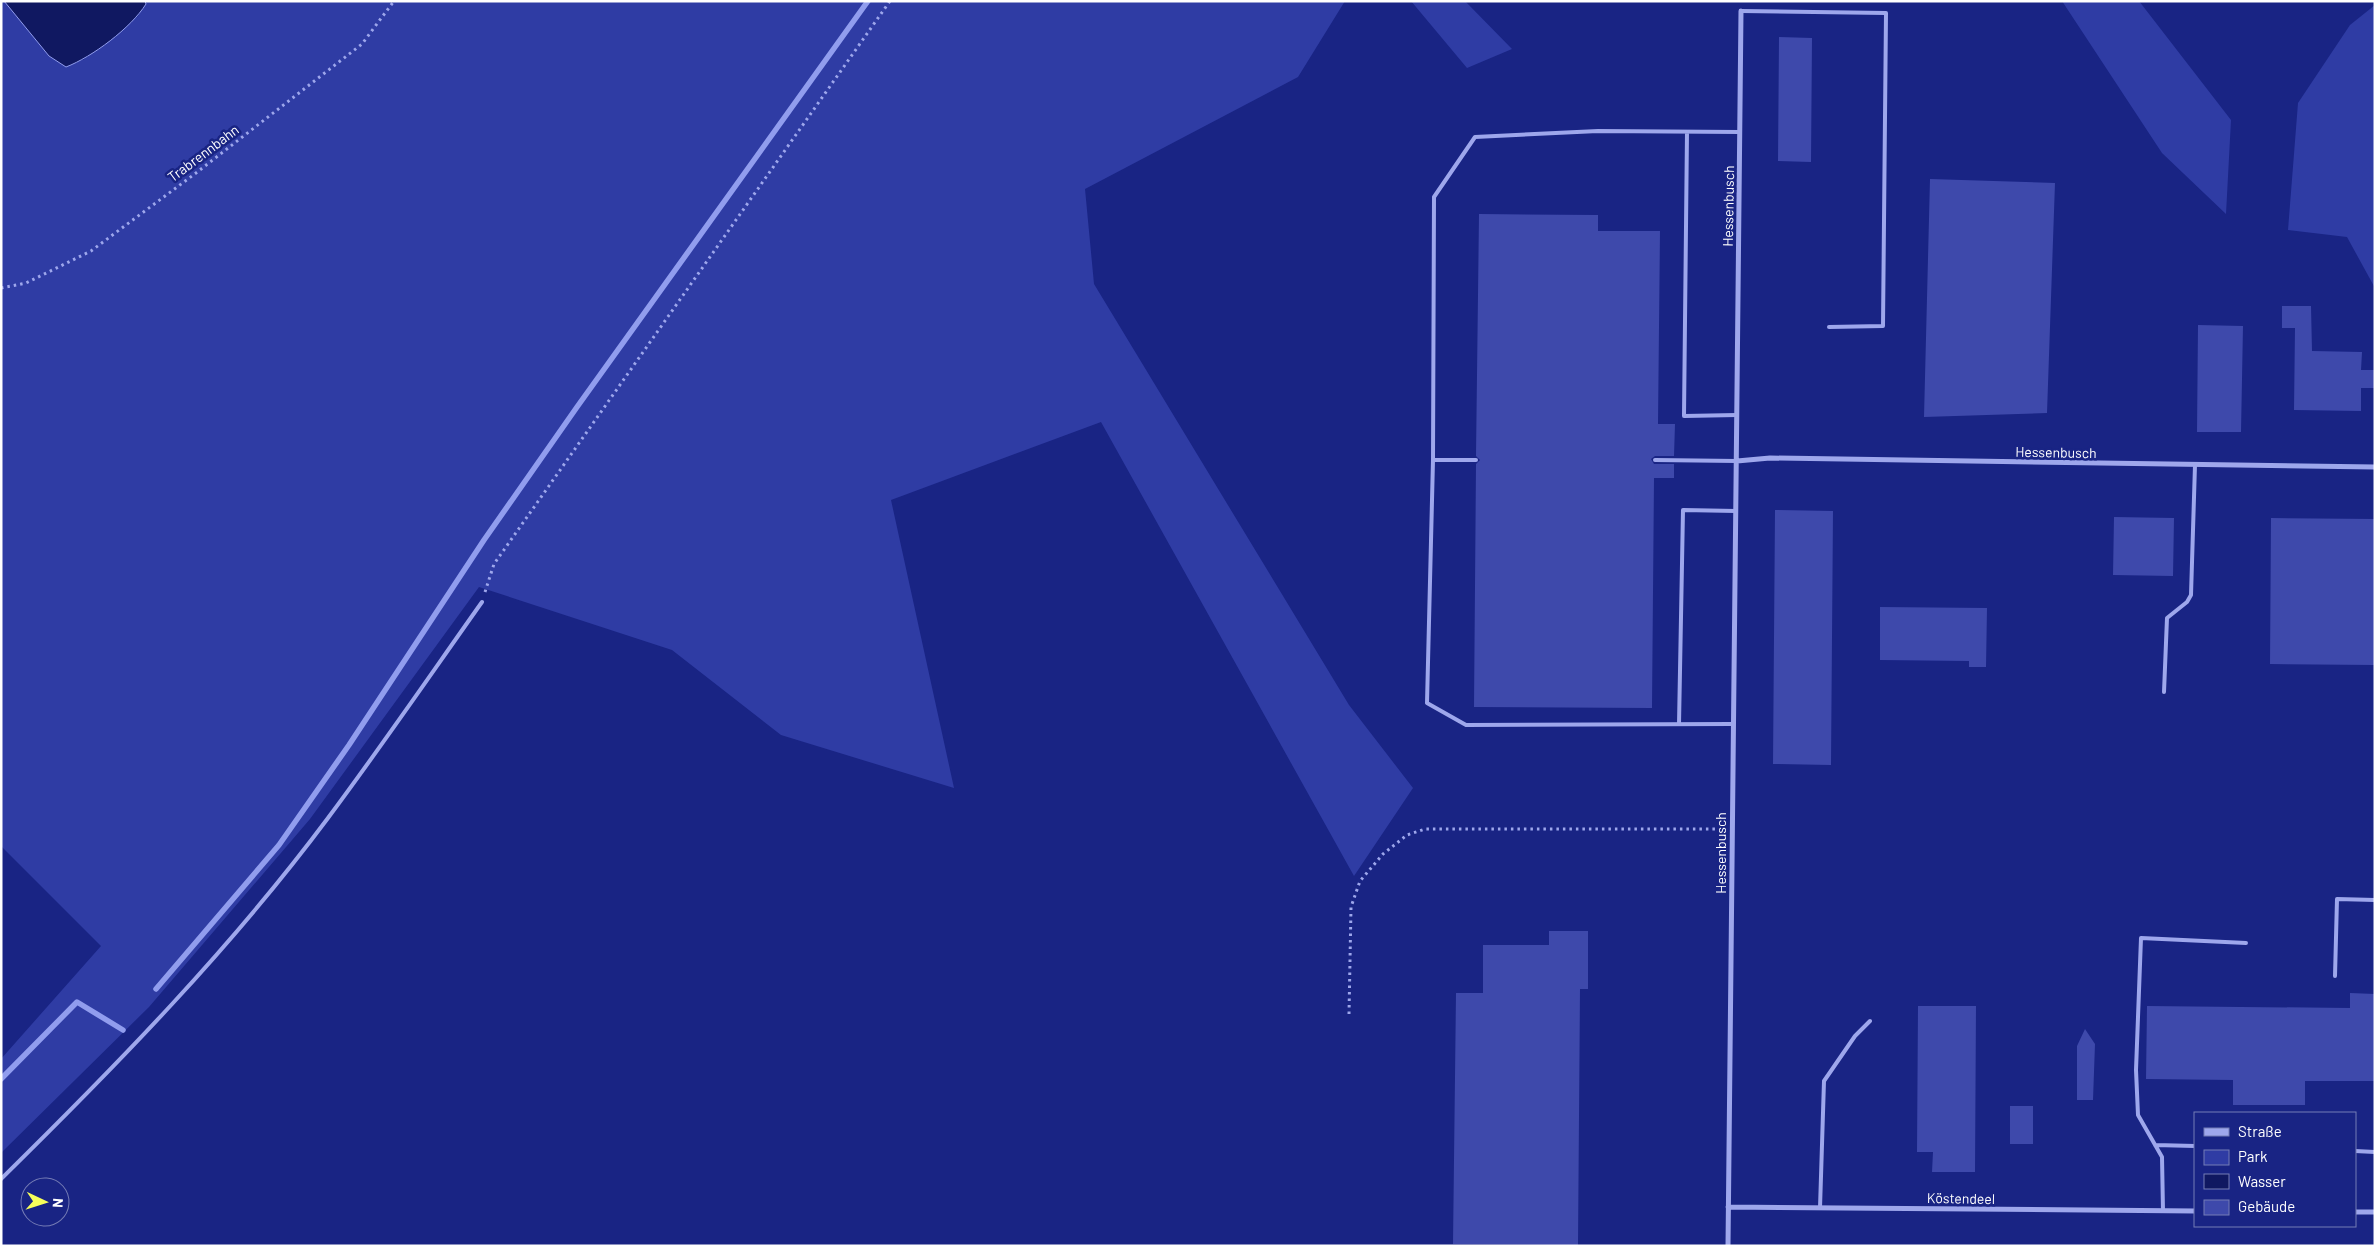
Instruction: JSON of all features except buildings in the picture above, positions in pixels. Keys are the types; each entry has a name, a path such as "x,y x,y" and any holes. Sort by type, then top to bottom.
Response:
{"street":[{"name":"Hessenbusch","path":"1728,1246 1741,11"},
{"name":"Hessenbusch","path":"1737,461 1770,458 2375,467"},
{"name":"Köstendeel","path":"1728,1207 2194,1211"},
{"path":"2356,1212 2375,1212"}],"lane":[{"path":"1741,11 1886,13 1883,326 1829,327"},
{"path":"1732,724 1466,725 1427,704 1433,460 1434,197 1475,137 1598,131 1740,132"},
{"path":"1687,132 1684,416 1738,415"},
{"path":"1433,460 1476,460"},
{"path":"1655,460 1737,461"},
{"path":"2164,692 2167,618 2188,602 2191,595 2195,464"},
{"path":"1679,724 1683,510 1736,511"},
{"path":"1,1179 103,1080 221,949 328,818 482,602"},
{"path":"2335,976 2337,899 2375,900"},
{"path":"2163,1211 2162,1157 2138,1115 2136,1070 2141,938 2246,942"},
{"path":"1820,1208 1824,1081 1855,1036 1870,1021"},
{"path":"2155,1144 2194,1146"},
{"path":"2356,1151 2375,1152"}],"path":[{"name":"Trabrennbahn","path":"1,288 26,283 91,251 196,173 362,44 394,1"},
{"path":"482,602 494,564 890,1"},
{"path":"1349,1014 1352,907 1360,881 1383,854 1408,835 1424,829 1731,829"}],"green space":[{"path":"1,1 4,1 49,56 83,60 138,16 145,1 1345,1 1298,77 1085,189 1094,284 1349,705 1413,788 1354,876 1101,422 891,500 954,788 781,735 672,650 479,587 310,819 149,1007 1,1153 1,1059 101,946 1,846"},
{"path":"1411,1 1465,1 1512,49 1467,68"},
{"path":"2062,1 2139,1 2231,120 2226,214 2162,153"},
{"path":"2375,5 2375,288 2347,237 2288,230 2298,103 2350,25"}],"water":[{"path":"4,1 145,1 146,4 131,23 110,41 66,67 49,56"}],"waterway":[{"path":"156,989 279,845 349,745 484,540 868,1"},
{"path":"1,1079 77,1002 123,1030"}]}
